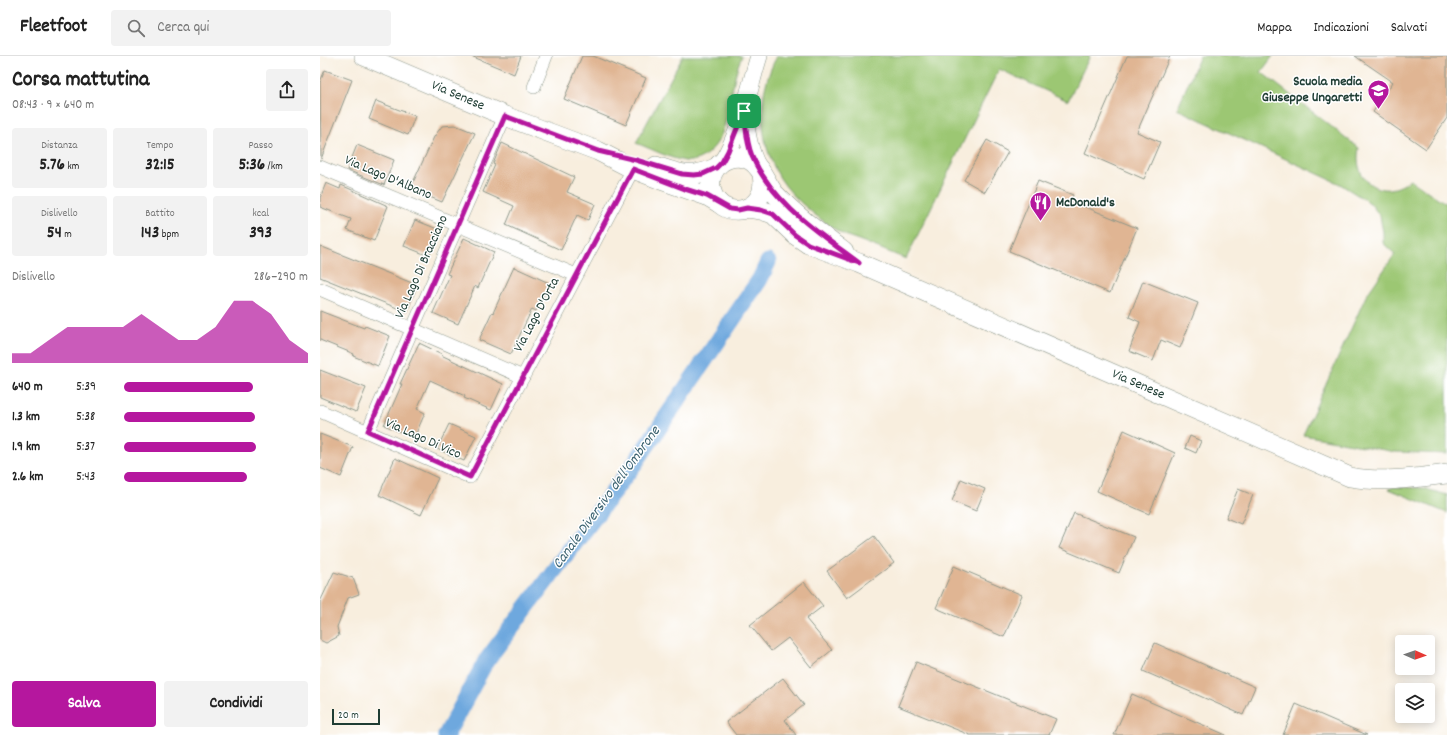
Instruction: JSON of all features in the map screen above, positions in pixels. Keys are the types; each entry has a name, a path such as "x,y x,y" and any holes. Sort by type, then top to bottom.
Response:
{"main road":[{"name":"Via Senese","path":"364,56 505,116 598,151 633,169 707,196 730,209 738,210 747,208 773,214 795,235 808,244 859,263 1350,477 1377,481 1447,474"},
{"name":"Via Senese","path":"598,151 636,160 682,174 694,175 703,174 730,158 746,158 753,162 773,191 791,210 807,224 859,263"},
{"path":"719,165 712,175 710,184 712,192 719,203"},
{"path":"747,208 754,204 760,197 763,190 764,182 760,171"},
{"name":"Via Senese","path":"1422,477 1447,484"}],"street":[{"path":"534,87 546,56"},
{"path":"719,165 728,151 744,111 759,56"},
{"path":"744,111 747,138 752,155 760,171"},
{"name":"Via Lago Di Bracciano","path":"368,431 505,116"},
{"name":"Via Lago D'Albano","path":"320,167 576,275"},
{"name":"Via Lago D'Orta","path":"470,477 633,169"},
{"path":"320,289 523,377"},
{"name":"Via Lago Di Vico","path":"320,411 470,477"}],"green space":[{"path":"683,56 742,56 738,65 726,121 721,136 709,152 692,161 672,158 636,143"},
{"path":"777,56 1090,56 1068,101 999,69 906,259 841,233 824,222 799,201 785,186 767,149 762,118 766,86 770,71"},
{"path":"1200,56 1273,56 1261,72 1359,148 1358,160 1360,170 1365,179 1372,185 1380,189 1390,189 1400,186 1410,180 1447,204 1447,454 1395,452 1303,435 1366,296 1395,254 1383,243 1383,232 1380,216 1370,203 1340,184 1177,109"},
{"path":"1393,487 1423,488 1447,495 1447,513 1389,489"}],"building":[{"path":"471,56 521,56 514,74"},
{"path":"582,56 593,56 646,78 626,125 564,99"},
{"path":"1127,56 1170,56 1137,132 1160,142 1144,179 1085,153"},
{"path":"1355,56 1447,56 1447,118 1426,149 1373,112 1393,82"},
{"path":"325,70 352,80 321,159 320,82"},
{"path":"376,101 415,116 408,135 369,119"},
{"path":"455,125 475,133 442,202 410,189 434,137 442,126"},
{"path":"987,140 1008,152 985,192 964,180"},
{"path":"502,143 574,177 567,192 595,204 588,220 577,215 561,250 506,225 514,206 483,192 495,165 493,164"},
{"path":"357,145 394,160 384,185 347,170"},
{"path":"1038,181 1073,195 1071,201 1137,228 1110,293 1009,251"},
{"path":"326,183 340,189 341,185 388,206 374,241 347,230 351,219 320,207 320,198"},
{"path":"415,220 440,230 429,256 404,246"},
{"path":"464,238 494,252 478,288 475,286 458,324 433,313 450,275 447,274"},
{"path":"320,246 417,285 407,312 320,277"},
{"path":"514,267 549,283 536,311 532,309 511,354 479,340"},
{"path":"1143,281 1198,303 1180,348 1161,340 1153,361 1129,351 1140,322 1129,317"},
{"path":"320,311 364,328 365,326 390,336 378,366 320,340"},
{"path":"419,343 503,384 491,410 430,380 417,409 425,413 414,438 384,425 402,384 400,384"},
{"path":"320,370 366,388 356,412 320,397"},
{"path":"449,424 476,436 464,461 437,449"},
{"path":"1124,430 1175,453 1149,514 1097,491"},
{"path":"320,434 353,447 341,477 320,468"},
{"path":"1190,436 1201,441 1196,453 1185,448"},
{"path":"395,458 438,478 421,515 379,495"},
{"path":"961,479 985,489 976,511 952,501"},
{"path":"1238,489 1253,495 1241,524 1226,518"},
{"path":"1074,513 1134,537 1119,573 1059,548"},
{"path":"874,536 894,563 847,598 827,571"},
{"path":"954,566 1022,595 1004,637 936,608"},
{"path":"334,572 353,578 359,594 348,598 337,627 339,636 326,643 320,640 320,602"},
{"path":"804,582 823,606 806,619 832,650 811,667 788,638 771,651 750,625"},
{"path":"1155,643 1255,687 1243,715 1143,671"},
{"path":"916,662 1056,719 1049,735 970,735 898,706"},
{"path":"783,678 804,705 785,720 796,735 736,735 726,722"},
{"path":"1132,694 1226,735 1114,735"},
{"path":"1296,704 1367,735 1283,735"}],"waterway":[{"name":"Canale Diversivo dell'Ombrone","path":"446,735 486,661 635,463 760,279 768,262"}],"place":[{"name":"Scuola media Giuseppe Ungaretti","path":"1378,110"},
{"name":"McDonald's","path":"1041,222"}],"route":[{"path":"744,111 747,138 752,155 773,191 807,224 859,263 831,254 808,244 795,235 773,214 747,208 738,210 730,209 722,206 707,196 633,169 470,477 368,431 505,116 598,151 636,160 682,174 694,175 703,174 716,168 722,162 744,111"}]}
